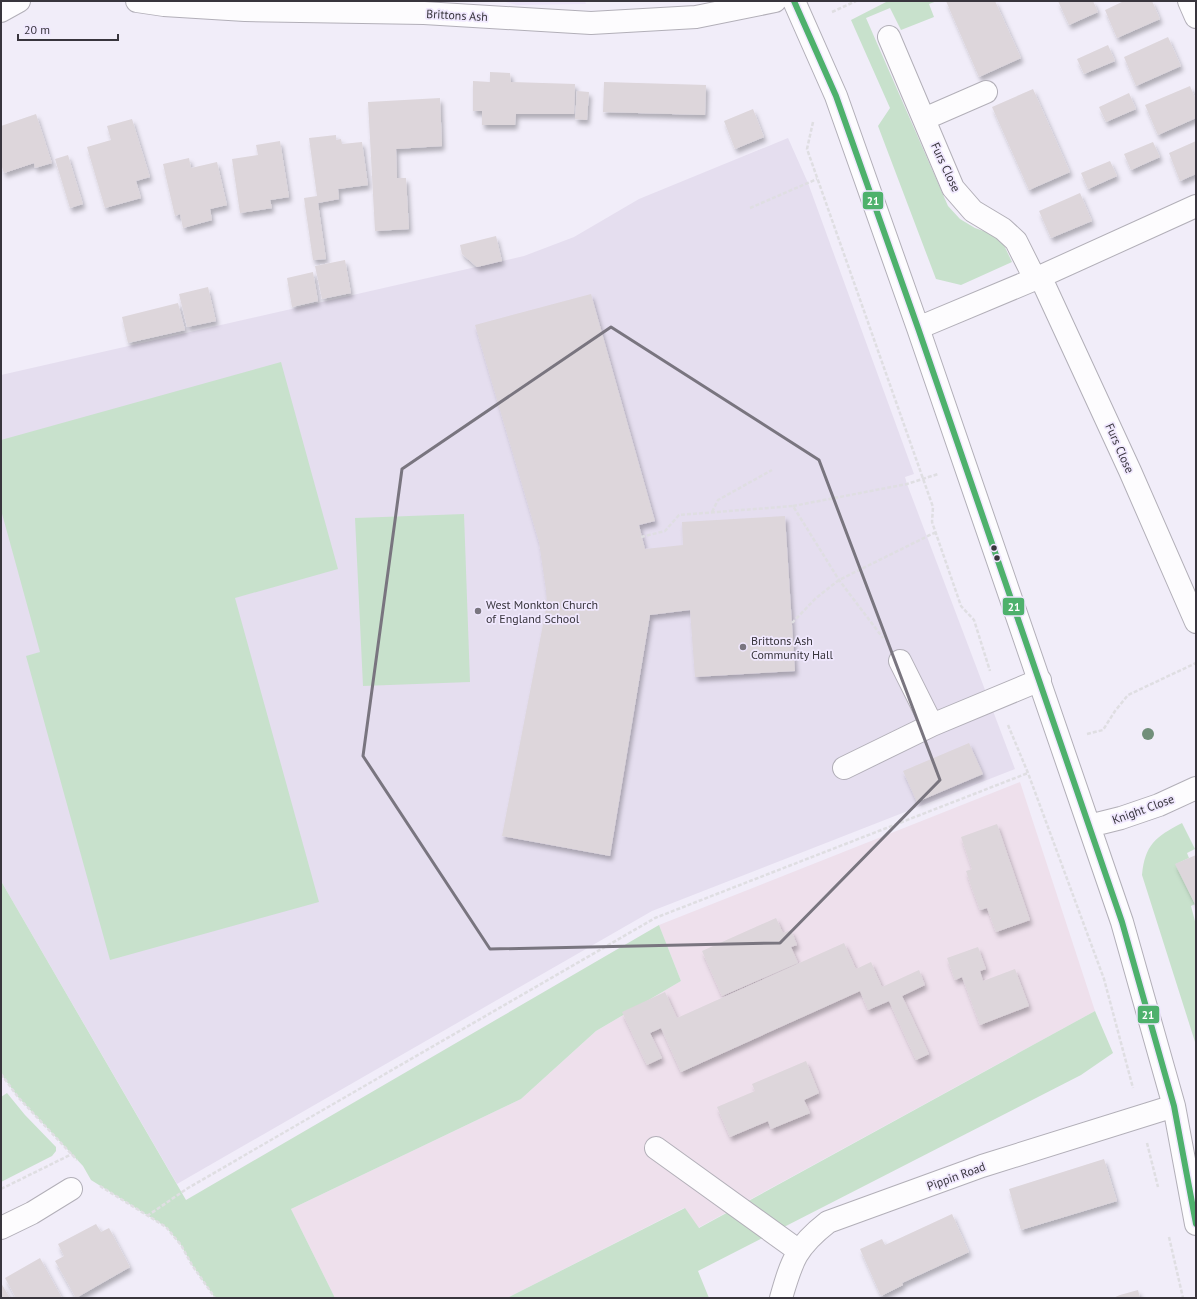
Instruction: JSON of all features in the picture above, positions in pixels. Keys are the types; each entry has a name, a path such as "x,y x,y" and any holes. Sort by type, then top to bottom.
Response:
{"street":[{"path":"1,11 19,1"},
{"name":"Brittons Ash","path":"137,1 164,5 245,10 424,13 590,23 696,17 775,1"},
{"path":"794,1 836,96 965,463 1122,922 1174,1106 1196,1224"},
{"path":"1189,1 1196,17"},
{"name":"Furs Close","path":"889,37 954,188 973,211 1003,229 1016,241 1038,277 1130,470 1196,622"},
{"path":"924,119 986,92"},
{"path":"918,328 1038,277 1196,206"},
{"path":"900,662 932,725"},
{"path":"844,768 932,725 1040,680"},
{"name":"Knight Close","path":"1089,826 1121,818 1159,805 1196,788"},
{"name":"Pippin Road","path":"781,1298 790,1266 798,1251 808,1238 828,1222 982,1166 1174,1106"},
{"path":"656,1148 798,1251"},
{"path":"1,1228 32,1213 71,1189"}],"path":[{"path":"834,18 831,11 856,1"},
{"path":"836,96 810,107 813,120 807,149 923,479 932,507 932,522 961,606 974,620 1006,721 1028,773 1104,979 1159,1191"},
{"path":"750,208 817,180"},
{"path":"642,537 665,530 679,515 793,506 907,484 965,463"},
{"path":"712,512 718,500 772,470"},
{"path":"793,506 839,580 900,662"},
{"path":"792,623 816,598 839,580 936,532"},
{"path":"1060,740 1104,730 1122,701 1128,695 1196,663"},
{"path":"147,1216 188,1188 655,918 1028,773"},
{"path":"1,1074 18,1097 79,1162"},
{"path":"1,1189 72,1154"},
{"path":"98,1184 166,1227 181,1245 192,1265 216,1298"},
{"path":"1168,1229 1183,1298"}],"highlighted area":[{"path":"611,327 819,460 940,780 780,943 490,949 363,756 402,469"}],"shaded area":[{"path":"501,1 585,1 586,4 517,5"},
{"name":"West Monkton Church of England School","path":"788,138 808,183 914,474 905,477 907,484 1015,769 652,911 177,1184 1,881 1,375 524,256 574,237 639,199"},
{"path":"1020,782 1095,1011 698,1228 684,1208 507,1298 335,1298 291,1209 521,1099 596,1031 681,981 659,925"}],"green space":[{"path":"888,1 937,1 929,4 934,17 901,30 890,8 866,18 948,206 960,219 975,228 989,233 1003,243 1012,262 961,285 936,279 878,126 890,108 851,20"},
{"path":"281,362 338,569 235,598 319,902 110,960 26,656 40,652 1,510 1,440"},
{"path":"464,514 470,682 363,686 355,518"},
{"path":"1182,823 1195,849 1187,853 1189,858 1176,864 1195,904 1191,906 1196,925 1196,1045 1142,875 1146,856 1153,843 1165,833"},
{"path":"1,881 186,1200 659,925 681,981 596,1031 521,1099 291,1209 335,1298 215,1298 192,1265 181,1245 166,1227 91,1180 83,1166 18,1097 1,1074"},
{"path":"1095,1011 1113,1053 1081,1075 698,1271 709,1298 507,1298 685,1208 699,1228"},
{"path":"7,1093 25,1115 56,1147 56,1151 52,1156 1,1182 1,1097"}],"building":[{"path":"946,1 995,1 1021,58 979,77"},
{"path":"1058,1 1093,1 1098,12 1069,25"},
{"path":"1124,1 1152,1 1160,19 1117,38 1105,10"},
{"path":"1168,37 1181,66 1136,86 1124,57"},
{"path":"1108,45 1115,61 1084,74 1077,59"},
{"path":"490,72 510,73 511,82 575,84 574,114 516,114 515,125 482,125 482,111 473,111 473,81 490,82"},
{"path":"604,82 706,85 705,115 603,112"},
{"path":"1190,86 1196,100 1196,118 1158,135 1145,105"},
{"path":"1033,89 1070,172 1029,190 992,107"},
{"path":"577,91 589,92 587,120 575,119"},
{"path":"1129,93 1136,109 1106,122 1099,107"},
{"path":"440,98 442,146 396,149 397,178 406,178 409,229 375,231 368,102"},
{"path":"753,109 764,137 735,149 724,121"},
{"path":"36,114 52,163 35,168 34,163 4,173 1,164 1,126"},
{"path":"132,119 150,177 136,181 141,198 105,208 87,147 111,140 107,126"},
{"path":"336,135 336,140 341,139 342,144 362,142 368,185 338,189 339,199 318,203 326,259 313,260 304,198 317,196 309,138"},
{"path":"280,141 289,197 270,200 272,208 240,213 232,159 258,155 256,145"},
{"path":"1196,141 1196,174 1180,181 1169,153"},
{"path":"1153,142 1160,157 1131,170 1124,154"},
{"path":"68,155 83,204 70,208 55,159"},
{"path":"189,158 191,168 217,162 227,205 210,209 212,220 183,228 180,214 175,216 163,164"},
{"path":"1110,161 1117,176 1088,189 1081,173"},
{"path":"1080,193 1092,221 1051,238 1039,211"},
{"path":"496,236 502,261 477,267 462,254 460,245"},
{"path":"345,260 351,293 322,299 315,266"},
{"path":"313,272 318,301 292,307 287,278"},
{"path":"208,287 216,321 187,327 179,294"},
{"path":"591,294 655,521 639,525 645,549 683,545 682,522 785,516 795,671 695,677 690,610 650,615 610,856 502,836 547,604 539,542 475,325"},
{"path":"178,303 185,330 128,343 122,317"},
{"path":"969,743 983,774 917,802 903,771"},
{"path":"997,824 1030,920 996,932 987,908 980,910 971,886 966,871 972,869 961,837"},
{"path":"1196,855 1196,903 1195,904 1175,864"},
{"path":"776,918 783,933 791,930 797,945 791,947 798,963 722,996 702,951"},
{"path":"844,943 856,969 871,962 882,987 919,970 925,985 902,996 929,1054 916,1060 889,1001 868,1010 860,991 681,1072 661,1028 650,1033 662,1058 647,1065 622,1012 665,992 677,1018"},
{"path":"978,947 986,969 980,971 983,981 1015,969 1029,1006 980,1025 962,977 955,980 947,958"},
{"path":"806,1061 819,1093 804,1100 810,1113 771,1129 768,1121 730,1137 717,1107 755,1091 752,1084"},
{"path":"1104,1159 1117,1201 1021,1230 1009,1189"},
{"path":"952,1214 969,1252 902,1283 903,1285 881,1296 860,1249 882,1239 885,1245"},
{"path":"96,1224 101,1232 109,1228 130,1267 76,1298 55,1261 64,1256 58,1244"},
{"path":"40,1258 62,1298 16,1298 5,1278"},
{"path":"1,1283 10,1298 1,1298"},
{"path":"1138,1290 1140,1298 1113,1298 1120,1295"}],"transit line":[{"name":"21","path":"794,1 836,96 918,328 1122,922 1174,1106 1196,1224"}],"place":[{"name":"West Monkton Church of England School","path":"478,611"},
{"name":"Brittons Ash Community Hall","path":"743,647"}]}
